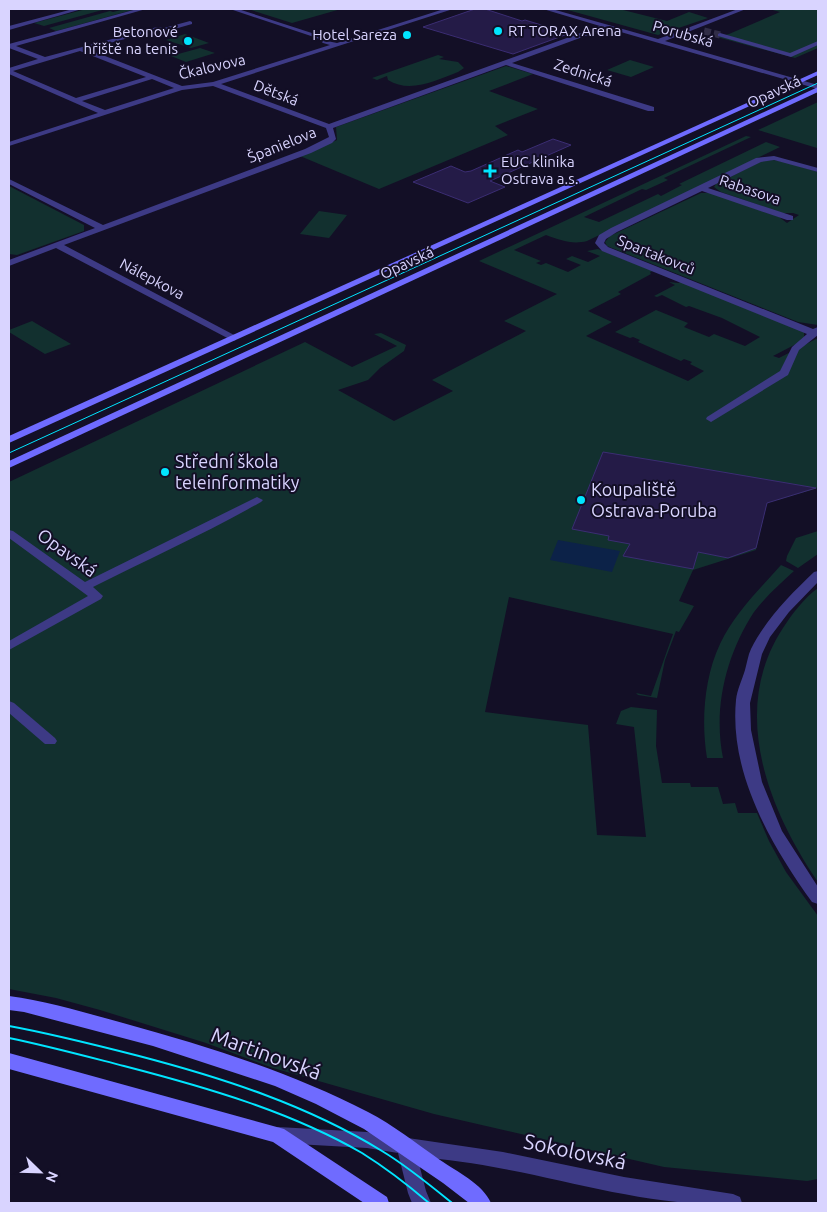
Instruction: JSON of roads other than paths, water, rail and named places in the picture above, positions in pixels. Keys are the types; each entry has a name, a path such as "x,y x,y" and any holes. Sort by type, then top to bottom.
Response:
{"main road":[{"name":"Opavská","path":"9,440 818,73"},
{"name":"Opavská","path":"9,465 816,88"},
{"name":"Martinovská","path":"9,1002 24,1004 154,1039 246,1069 316,1096 362,1119 406,1147 469,1191 482,1203"},
{"path":"9,1061 278,1135 380,1203"}],"street":[{"path":"9,28 79,9"},
{"path":"9,46 143,9"},
{"path":"233,9 319,37 328,43 337,45"},
{"name":"Čkalovova","path":"9,144 181,88 214,84 450,9"},
{"name":"Porubská","path":"546,9 816,88"},
{"path":"659,41 743,9"},
{"path":"9,71 80,49 159,28 164,30 190,23"},
{"name":"Španielova","path":"9,262 308,151 329,142 333,137 328,127 607,26"},
{"path":"693,28 704,31"},
{"path":"720,36 791,55 818,43"},
{"path":"9,46 44,60"},
{"path":"80,49 181,88"},
{"name":"Zednická","path":"506,63 651,109"},
{"path":"9,71 105,112"},
{"path":"76,100 152,77"},
{"name":"Dětská","path":"214,84 328,127"},
{"path":"701,188 759,160 774,158 818,170"},
{"path":"9,181 102,228"},
{"name":"Rabasova","path":"701,188 790,218"},
{"name":"Spartakovců","path":"701,188 614,230 602,237 599,243 605,249 816,332"},
{"name":"Nálepkova","path":"57,245 233,338"},
{"path":"711,419 784,373 795,349 816,332"},
{"path":"84,587 170,542 215,523 257,500"},
{"name":"Opavská","path":"9,533 97,596 9,646"},
{"path":"818,575 786,605 757,649 743,701 744,739 753,778 778,838 800,874 818,898"},
{"path":"9,706 50,741"},
{"name":"Sokolovská","path":"278,1135 332,1137 503,1160 624,1186 733,1203"},
{"path":"406,1147 417,1194 422,1203"}],"water":[{"path":"558,540 620,551 612,572 550,560"}],"tunnel":[{"path":"704,31 720,35"}],"tram line":[{"path":"9,453 818,83"},
{"path":"9,1026 139,1056 264,1094 324,1120 382,1151 409,1169 452,1203"},
{"path":"9,1038 185,1083 276,1113 334,1138 362,1153 397,1177 429,1203"}],"place":[{"name":"RT TORAX Arena","path":"498,31"},
{"name":"Hotel Sareza","path":"407,35"},
{"name":"Betonové hřiště na tenis","path":"188,41"},
{"name":"EUC klinika Ostrava a.s.","path":"490,171"},
{"name":"Střední škola teleinformatiky","path":"165,472"},
{"name":"Koupaliště Ostrava-Poruba","path":"581,500"}]}
